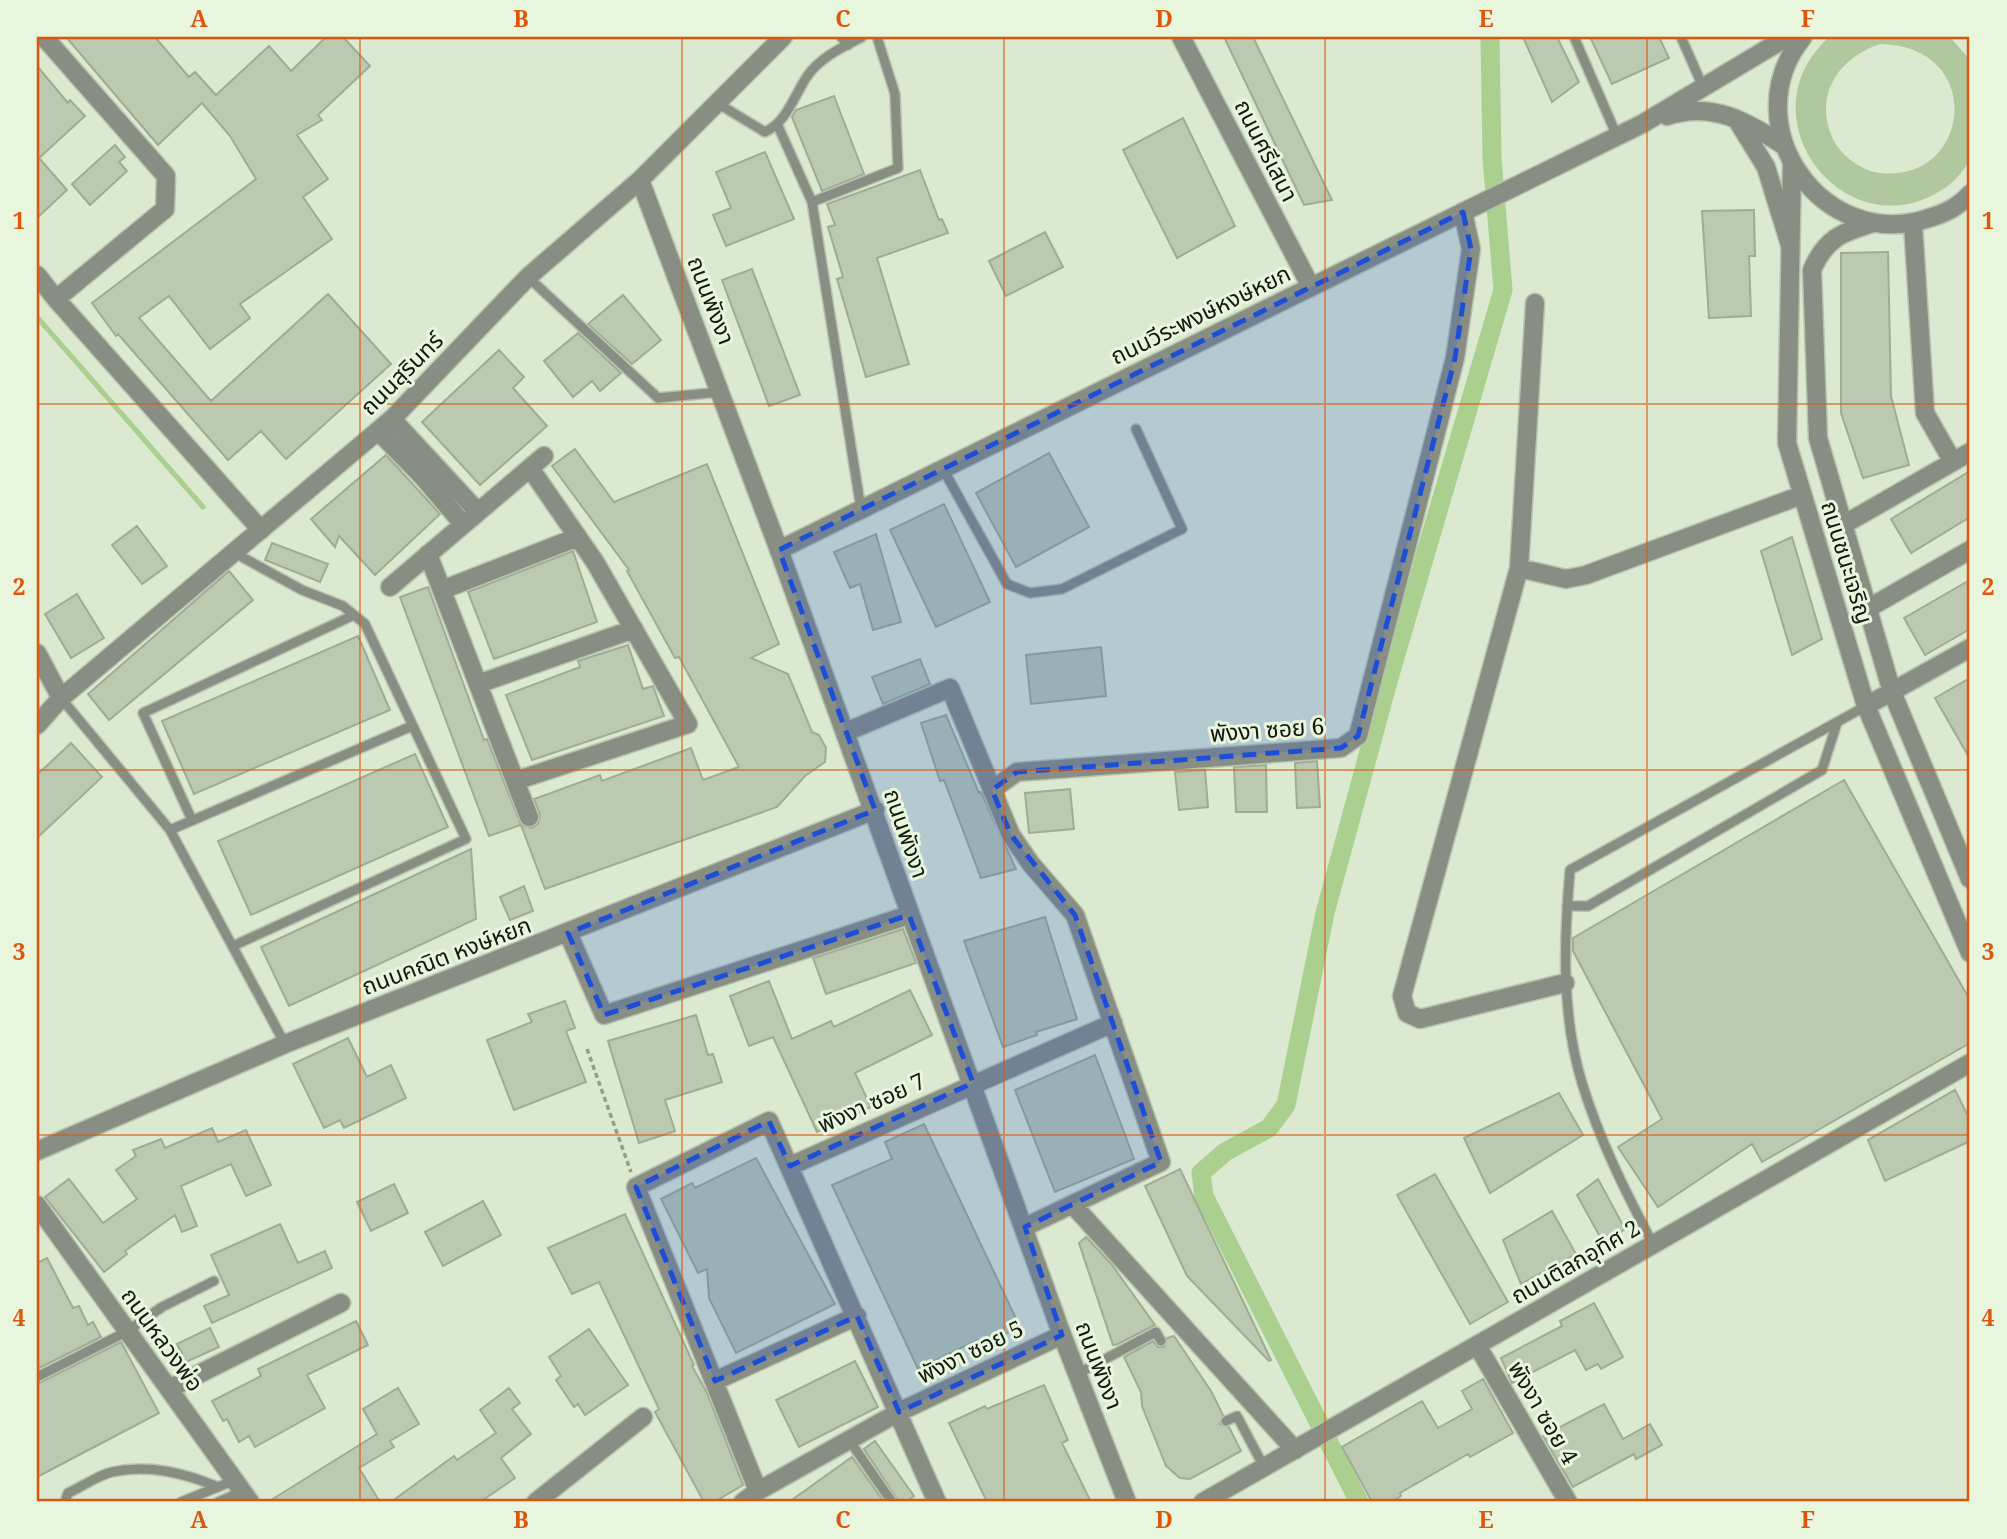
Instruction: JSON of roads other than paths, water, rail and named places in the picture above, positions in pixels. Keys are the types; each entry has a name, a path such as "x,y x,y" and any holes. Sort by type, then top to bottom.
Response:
{"street":[{"path":"44,37 166,176 164,209 56,299"},
{"name":"ถนนสุรินทร์","path":"37,725 61,698 392,419 528,277 640,180 783,37"},
{"name":"ถนนศรีเสนา","path":"1181,37 1311,287"},
{"name":"ถนนวีระพงษ์หงษ์หยก","path":"779,550 1642,124 1785,37"},
{"path":"1803,37 1789,59 1781,81 1778,118 1783,145 1791,164 1808,187 1837,210 1873,223 1913,223 1967,204"},
{"name":"ถนนวีระพงษ์หงษ์หยก","path":"1642,124 1680,111 1706,109 1735,118 1783,145"},
{"path":"1735,118 1766,167 1790,245"},
{"name":"ถนนชนะเจริญ","path":"1791,164 1787,443 1866,706 1970,953"},
{"name":"ถนนพังงา","path":"640,180 846,732 909,915 973,1083 1062,1335 1127,1502"},
{"name":"พังงา ซอย 6","path":"992,790 1017,772 1341,748 1358,736 1455,358 1471,249 1468,210"},
{"name":"ถนนชนะเจริญ","path":"1873,223 1843,233 1821,249 1812,270 1818,438 1892,692 1964,846 1970,880"},
{"path":"1913,223 1926,412 1953,462"},
{"path":"37,275 261,530"},
{"path":"1535,303 1519,568 1402,996 1407,1013 1420,1019 1565,983"},
{"path":"392,419 478,512"},
{"path":"378,431 422,476 463,524"},
{"path":"1843,525 1970,452"},
{"path":"390,587 544,456"},
{"path":"515,781 688,724 578,537 530,468"},
{"path":"1519,568 1566,579 1586,575 1802,495"},
{"path":"442,590 578,537"},
{"path":"1867,609 1970,550"},
{"path":"428,554 528,817"},
{"path":"478,684 634,629"},
{"path":"1866,706 1970,648"},
{"path":"37,653 61,698"},
{"path":"846,732 950,688 1011,835 1031,864 1074,915 1161,1162 1025,1227"},
{"name":"ถนนคณิต หงษ์หยก","path":"37,1151 285,1044 874,810"},
{"path":"568,933 604,1015 909,915"},
{"name":"พังงา ซอย 7","path":"790,1166 1113,1023"},
{"name":"ถนนติลกอุทิศ 2","path":"1203,1502 1970,1063"},
{"path":"750,1497 715,1381 636,1187 769,1121 937,1502"},
{"name":"ถนนหลวงพ่อ","path":"37,1205 243,1491"},
{"path":"1073,1205 1303,1446"},
{"path":"169,1389 341,1303"},
{"path":"715,1381 857,1317"},
{"name":"พังงา ซอย 5","path":"750,1497 899,1412 1062,1335"},
{"name":"พังงา ซอย 4","path":"1477,1346 1568,1502"},
{"path":"536,1502 643,1418"}],"lane":[{"path":"841,37 848,45"},
{"path":"718,103 765,132 778,126 809,74 826,58 862,37"},
{"path":"812,202 898,168 895,94 877,37"},
{"path":"1574,37 1617,136"},
{"path":"1681,37 1703,87"},
{"path":"778,126 812,202 861,509"},
{"path":"528,277 659,398 720,392"},
{"path":"943,469 1007,584 1030,593 1062,589 1182,529 1136,429"},
{"path":"233,552 302,590 343,606 365,624 466,839 233,946"},
{"path":"192,820 143,713 354,615"},
{"path":"61,698 170,830 285,1044"},
{"path":"1653,1244 1609,1154 1581,1081 1565,983 1570,870 1866,706"},
{"path":"1567,906 1588,906 1822,770 1837,723"},
{"path":"170,830 412,726"},
{"path":"37,1377 126,1332 162,1307 214,1281"},
{"path":"1077,1374 1156,1332 1161,1340"},
{"path":"1226,1421 1237,1416 1264,1468"},
{"path":"849,1440 892,1502"},
{"path":"65,1502 68,1493 110,1472 154,1469 186,1474 218,1487 243,1491"},
{"path":"181,1502 218,1487"},
{"path":"218,1502 243,1491"}],"waterway":[{"path":"1359,1502 1204,1196 1201,1173 1225,1152 1269,1128 1286,1105 1325,913 1389,678 1503,290 1492,158 1490,37"},
{"path":"37,317 203,507"}]}
